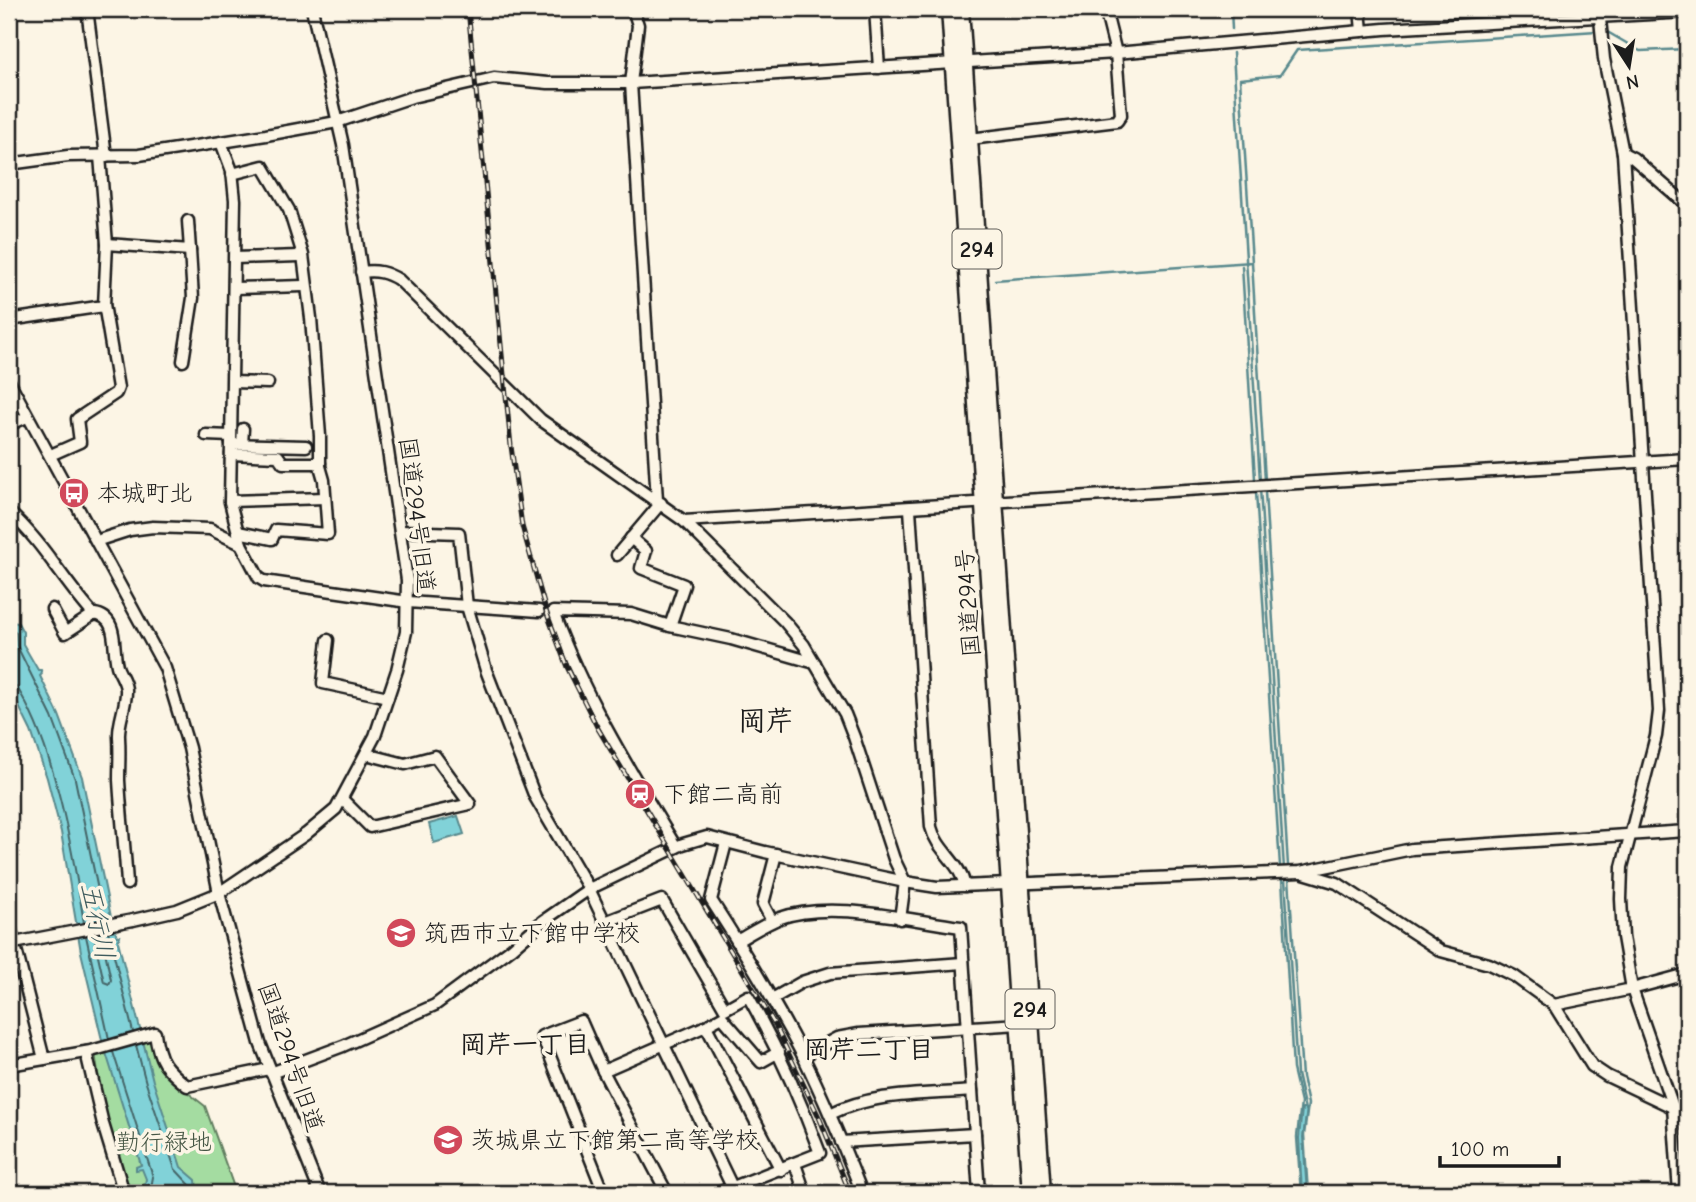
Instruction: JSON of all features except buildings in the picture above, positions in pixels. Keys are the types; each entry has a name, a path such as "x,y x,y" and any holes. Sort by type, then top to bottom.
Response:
{"highway":[{"name":"国道294号","path":"949,9 970,139 989,502"},
{"name":"国道294号","path":"961,9 958,63 1015,883 1043,1193"},
{"name":"国道294号","path":"1015,883 1030,1193"}],"street":[{"path":"55,453 80,443 77,419 116,393 118,388 104,304 107,244 103,156 87,9"},
{"path":"303,9 313,12"},
{"path":"617,555 659,502 631,83 638,25 633,9"},
{"path":"875,9 879,68"},
{"path":"970,139 1117,121 1121,115 1116,53 1105,9"},
{"path":"1360,9 1362,31"},
{"name":"国道294号旧道","path":"313,12 337,121 400,531 408,602 406,632 397,670 375,736 343,800 316,827 219,893 270,1071 320,1193"},
{"path":"9,164 68,156 139,155 221,142 337,121 412,96 485,79 548,83 631,83 1116,53 1362,31 1599,22 1687,12"},
{"path":"1599,22 1623,153 1659,711 1656,736 1629,834 1620,883 1623,937 1632,989 1673,1107 1679,1193"},
{"path":"221,142 232,174 235,200 234,445 230,501 241,544 259,578 264,581 408,602 539,611"},
{"path":"1623,153 1633,158 1687,205"},
{"path":"232,174 263,166 289,210 303,255 311,318 320,463 328,534 276,530 272,539 238,532"},
{"path":"183,361 194,298 188,221"},
{"path":"107,244 190,250"},
{"path":"235,258 299,256"},
{"path":"361,272 377,270 399,280 541,420 684,521 785,622 804,645 845,713 894,859 905,882 900,919"},
{"path":"234,288 303,286"},
{"path":"9,320 104,304"},
{"path":"9,381 165,668 189,748 219,893 177,910 9,944"},
{"path":"233,382 268,383"},
{"path":"9,425 27,417"},
{"path":"234,445 243,429"},
{"path":"206,435 278,456 283,463 320,463"},
{"path":"234,445 306,446"},
{"path":"684,521 1687,459"},
{"path":"230,501 325,498"},
{"path":"910,509 930,827 934,840 962,872 965,886"},
{"path":"9,512 41,544 65,582 93,615"},
{"path":"103,539 130,530 153,527 210,529 241,544"},
{"path":"400,531 459,533 467,606 486,670 535,797 589,889 734,1190"},
{"path":"631,538 646,551 640,568 684,585 670,626"},
{"path":"52,609 65,633 93,615 100,615 107,620 111,628 118,669 126,689 119,737 119,778 127,884"},
{"path":"676,847 615,746 567,650 553,612 631,614 815,663"},
{"path":"328,640 324,683 388,697"},
{"path":"343,800 370,827 470,804 435,756 405,764 366,754"},
{"path":"9,1065 91,1050 155,1033 161,1061 169,1072 187,1086 270,1071 342,1046 435,1005 512,948 543,921 589,889 676,847 707,837 937,887 1300,872 1412,849 1687,831"},
{"path":"726,843 711,900 772,999 803,1056 862,1193"},
{"path":"772,922 763,904 776,854"},
{"path":"1300,872 1336,883 1441,951 1489,964 1514,976 1554,1005 1592,1066 1607,1076 1687,1114"},
{"path":"605,922 662,900 724,1013 761,1062 779,1052"},
{"path":"737,940 794,914 828,910 961,927 979,1193"},
{"path":"9,921 44,1059"},
{"path":"772,999 802,982 830,973 963,963"},
{"path":"1554,1005 1632,989 1687,974"},
{"path":"603,1071 706,1026 748,996 779,1052 800,1098 820,1153 734,1190 718,1193"},
{"path":"604,1193 542,1036 581,1021 603,1071 667,1193"},
{"path":"803,1056 823,1045 849,1036 1020,1024"},
{"path":"706,1026 781,1170"},
{"path":"91,1050 103,1124 124,1193"},
{"path":"830,1114 849,1104 870,1098 972,1091"},
{"path":"841,1142 975,1134"},
{"path":"795,1164 805,1193"}],"green space":[{"name":"勤行緑地","path":"148,1040 152,1042 156,1060 161,1068 205,1106 236,1193 128,1193 102,1101 95,1053"}],"water":[{"name":"五行川","path":"9,618 11,622 18,623 23,632 23,644 38,670 41,670 40,676 59,715 82,777 111,917 117,936 120,936 118,941 153,1081 181,1167 196,1180 197,1193 143,1193 146,1179 142,1169 136,1170 136,1167 141,1165 102,1040 81,952 61,832 47,778 31,731 9,686"},
{"path":"458,816 464,834 434,843 429,824"},
{"path":"1302,1109 1307,1109 1303,1137 1307,1193 1302,1193 1299,1138"}],"pier":[{"path":"115,917 119,930 75,938 73,924"}],"waterway":[{"path":"1231,9 1232,29"},
{"path":"1604,30 1640,51 1687,49"},
{"path":"995,280 1252,262 1240,79 1280,75 1297,50 1597,31"},
{"path":"1233,53 1260,481"},
{"path":"1252,262 1265,481"},
{"path":"1242,266 1255,479"},
{"path":"1260,488 1284,869"},
{"path":"1256,492 1280,866"},
{"path":"1265,492 1288,866"},
{"path":"1155,873 1200,871"},
{"path":"1035,877 1144,873"},
{"path":"1285,878 1297,1074 1305,1110"},
{"path":"1289,878 1302,1077 1308,1104 1304,1135 1308,1193"},
{"path":"1282,879 1293,1069 1301,1103 1297,1137 1301,1193"}],"railway":[{"path":"468,9 511,446 522,526 546,611 567,667 597,727 775,1025 819,1117 850,1193"}],"place":[{"name":"本城町北","path":"74,493"},
{"name":"下館二高前","path":"640,794"},
{"name":"筑西市立下館中学校","path":"401,933"},
{"name":"茨城県立下館第二高等学校","path":"448,1140"}],"district":[{"name":"岡芹","path":"766,721"},
{"name":"岡芹一丁目","path":"525,1045"},
{"name":"岡芹二丁目","path":"869,1050"}]}
